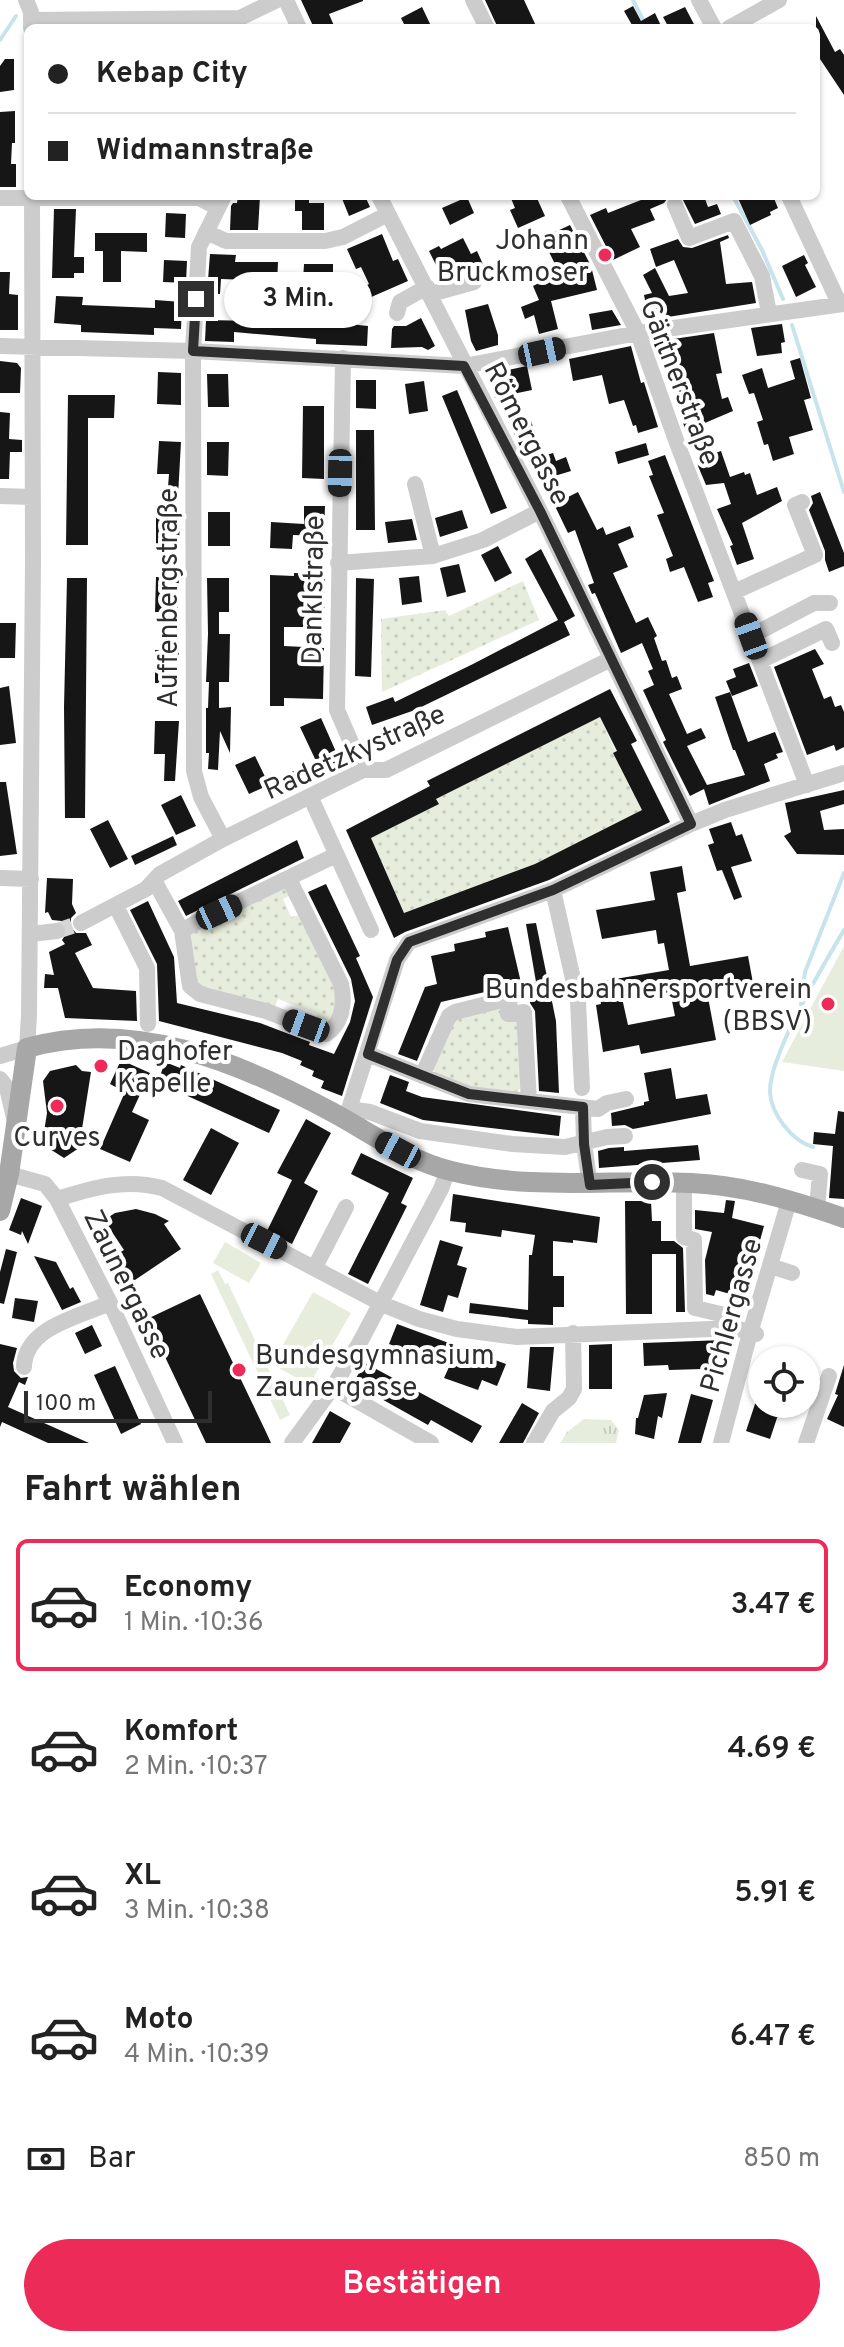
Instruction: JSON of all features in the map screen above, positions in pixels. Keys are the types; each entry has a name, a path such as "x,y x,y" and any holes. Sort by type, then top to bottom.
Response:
{"main road":[{"path":"0,1211 9,1174 27,1048 55,1040 147,1040 173,1045 265,1078 346,1114 398,1150 448,1170 528,1183 684,1183 726,1187 789,1201 844,1218"}],"street":[{"path":"31,12 210,23 240,18 277,0"},
{"path":"286,0 297,24"},
{"path":"473,0 485,24"},
{"path":"699,0 712,24"},
{"path":"736,24 779,0"},
{"path":"0,198 24,196"},
{"path":"0,1056 27,1048 31,934 32,200"},
{"name":"Römergasse","path":"381,200 540,511 691,824"},
{"name":"Gärtnerstraße","path":"570,200 638,333 807,785"},
{"path":"0,346 193,351 464,366 638,333 842,302 791,200"},
{"name":"Auffenbergstraße","path":"221,202 199,247 193,351 194,771 201,797 223,839"},
{"path":"675,205 689,238 734,221 762,276 769,313"},
{"path":"206,232 226,241 325,241 343,237 388,214"},
{"path":"397,313 400,302 429,291 474,282"},
{"name":"Danklstraße","path":"343,358 337,710 363,770"},
{"path":"415,484 433,556"},
{"path":"0,496 33,497"},
{"path":"734,592 815,555 795,505 802,502"},
{"path":"338,563 433,556 483,540 540,511"},
{"path":"751,636 814,603 830,603"},
{"path":"760,661 826,629 832,643"},
{"name":"Radetzkystraße","path":"81,923 116,906 155,882 160,874 223,839 363,770 386,770 611,659"},
{"path":"625,1136 554,1147 430,1133 370,1112 346,1114 397,960 409,942 553,890 691,824 844,773"},
{"path":"310,796 371,930"},
{"path":"182,931 336,855"},
{"path":"0,878 31,879"},
{"path":"155,882 182,931 190,986 200,994 266,1011 326,1034 335,1028 345,1001 341,984 289,879"},
{"path":"553,890 578,1001 582,1088"},
{"path":"116,906 147,968 148,1024"},
{"path":"31,934 57,931"},
{"path":"422,1076 449,1016 510,998 508,1014 524,1012 529,1101"},
{"path":"368,1054 469,1094 598,1109 607,1103 626,1099"},
{"path":"0,1079 7,1088 16,1127"},
{"path":"583,1107 590,1185"},
{"path":"604,1117 607,1137"},
{"path":"292,1443 333,1387 382,1304 448,1170"},
{"path":"802,1170 820,1174 817,1209"},
{"name":"Zaunergasse","path":"9,1174 45,1184 57,1199 110,1303 175,1443"},
{"path":"57,1199 92,1183 133,1177 164,1183 382,1304 419,1319 457,1329 517,1337 729,1328 753,1333"},
{"path":"684,1183 684,1237 694,1240 695,1308 725,1315 730,1322 729,1328"},
{"name":"Pichlergasse","path":"721,1443 789,1201"},
{"path":"315,1267 346,1207"},
{"path":"770,1266 792,1273"},
{"path":"24,1367 24,1356 31,1343 45,1332 110,1303"},
{"path":"534,1443 553,1411 569,1398 574,1389 573,1333"},
{"path":"806,1443 829,1376"},
{"path":"333,1387 431,1443"}],"green space":[{"path":"523,581 539,620 382,692 381,619 445,610 449,616"},
{"path":"600,717 642,810 535,864 404,913 371,838 438,804 436,799"},
{"path":"285,886 293,894 283,899 291,917 304,914 340,997 328,1029 314,1025 318,1014 278,999 274,1009 198,988 188,934"},
{"name":"Bundesbahnersportverein (BBSV)","path":"844,946 844,1071 782,1062"},
{"path":"508,1006 518,1015 523,1082 519,1090 512,1095 467,1088 434,1072 432,1065 457,1017"},
{"path":"225,1242 261,1263 249,1283 213,1263"},
{"path":"218,1270 225,1284 228,1283 290,1415 280,1420 211,1274"},
{"path":"313,1292 351,1313 309,1385 272,1364"},
{"path":"584,1419 611,1420 619,1430 616,1443 560,1443 567,1432"}],"building":[{"path":"301,0 363,0 329,14 333,24 312,24"},
{"path":"485,0 524,0 535,24 496,24"},
{"path":"633,6 641,21 655,13 660,24 631,24 624,11"},
{"path":"422,7 430,24 404,24 401,18"},
{"path":"685,7 694,24 667,24 663,17"},
{"path":"816,16 835,52 840,49 844,55 844,95 820,59 820,24 816,24"},
{"path":"5,59 14,59 14,90 0,92 0,66"},
{"path":"15,111 15,143 12,143 11,164 16,164 16,187 0,187 0,112"},
{"path":"237,200 260,200 258,230 230,230 231,206"},
{"path":"295,200 324,203 324,230 302,230 302,211 295,211"},
{"path":"343,200 367,200 370,207 349,216"},
{"path":"468,200 474,213 450,225 442,208"},
{"path":"512,200 538,200 545,216 518,228 510,210 515,208"},
{"path":"641,200 666,200 650,209 655,220 631,229 640,247 613,260 590,215 606,208 608,213"},
{"path":"683,200 705,200 708,207 717,204 721,214 695,224"},
{"path":"739,200 775,200 778,208 750,225"},
{"path":"54,209 76,209 74,257 84,257 84,273 74,273 74,278 52,278"},
{"path":"166,213 186,214 185,238 165,237"},
{"path":"570,225 591,266 597,290 551,301 558,329 539,334 534,315 525,319 521,307 539,300 533,286 541,282 539,269 556,266 542,238"},
{"path":"95,233 147,233 147,252 121,251 121,282 103,282 103,251 95,251"},
{"path":"382,234 393,261 398,259 408,281 369,298 364,287 369,284 361,267 356,269 347,249"},
{"path":"728,235 729,238 720,242 726,284 752,282 756,303 649,320 644,295 652,293 643,275 655,268 669,296 688,293 674,260 656,267 650,249 678,239 683,247 692,248"},
{"path":"463,238 471,254 477,251 486,271 471,271 448,278 443,266 438,269 429,251 439,246 441,249"},
{"path":"210,254 236,255 235,262 278,262 277,285 221,279 220,294 207,293"},
{"path":"804,255 808,263 805,265 816,287 796,297 782,266"},
{"path":"164,260 187,261 186,283 163,282"},
{"path":"304,264 333,264 333,287 322,287 320,321 368,326 367,346 316,344 316,339 234,332 234,342 205,341 206,320 259,321 260,311 301,313"},
{"path":"0,272 10,272 9,294 18,295 18,330 0,330"},
{"path":"56,296 83,297 82,305 155,308 155,300 182,302 181,329 154,328 154,335 81,332 81,325 54,323"},
{"path":"488,304 498,345 476,351 465,310"},
{"path":"612,310 621,325 592,330 589,314"},
{"path":"421,318 435,346 428,350 422,347 391,348 394,326 406,326"},
{"path":"782,324 785,342 781,343 782,353 757,356 751,328"},
{"path":"714,333 722,373 716,374 722,399 728,397 733,411 686,431 679,412 682,411 676,388 682,387 676,358 665,360 664,354 658,355 653,342"},
{"path":"631,346 658,427 638,433 624,400 609,404 602,375 573,381 569,359"},
{"path":"800,358 811,398 804,400 813,430 789,437 794,454 773,461 757,422 763,420 754,393 749,394 742,375 762,368 768,388 795,379 790,361"},
{"path":"0,361 17,363 21,368 20,393 0,393"},
{"path":"527,366 532,390 508,395 523,424 531,421 543,456 553,453 556,461 566,457 571,471 538,481 528,453 524,455 495,398 490,374"},
{"path":"158,372 181,373 181,405 157,404"},
{"path":"207,374 228,374 229,407 208,407"},
{"path":"356,380 376,380 376,409 356,408"},
{"path":"424,381 428,411 409,414 405,384"},
{"path":"457,390 507,508 491,514 442,396"},
{"path":"68,395 115,395 114,418 88,418 88,545 66,545"},
{"path":"303,406 324,406 324,479 302,478"},
{"path":"0,412 10,413 9,439 22,440 22,452 10,452 9,479 0,479"},
{"path":"356,430 374,430 375,530 356,530"},
{"path":"159,441 181,442 177,514 180,514 179,547 156,547 156,514 166,514 169,474 157,474"},
{"path":"207,442 229,442 228,476 207,475"},
{"path":"646,443 649,455 618,464 615,452"},
{"path":"721,451 730,477 750,473 757,495 777,487 782,501 742,523 754,559 737,565 730,546 733,545 717,509 731,504 724,483 706,485 697,459"},
{"path":"665,455 714,581 708,583 713,597 698,602 684,567 670,572 666,559 673,556 657,515 664,513 649,476 653,475 648,461"},
{"path":"578,492 597,530 603,527 606,535 630,526 634,537 618,544 628,567 613,573 636,623 648,617 657,636 654,638 662,661 666,660 672,678 677,676 682,689 669,694 687,734 701,728 706,738 687,746 707,785 745,775 715,697 730,692 748,742 775,732 783,752 776,754 778,758 764,764 770,781 709,805 704,789 690,796 663,742 666,740 643,690 654,685 648,671 653,669 642,643 621,653 595,593 592,594 588,585 594,583 575,530 568,533 554,504"},
{"path":"820,492 844,553 844,566 829,572 825,551 809,510 813,503 811,496"},
{"path":"304,506 325,506 324,536 293,535 292,549 270,548 271,522 304,524"},
{"path":"462,510 468,528 440,537 435,518"},
{"path":"208,512 230,512 230,546 208,546"},
{"path":"412,519 417,540 388,543 385,522"},
{"path":"498,546 512,573 495,582 481,555"},
{"path":"541,549 575,616 564,622 570,635 415,710 372,725 366,707 393,697 395,702 558,620 525,559"},
{"path":"459,564 466,592 447,597 440,568"},
{"path":"294,573 325,574 324,627 284,627 284,646 324,648 323,699 284,698 284,706 270,706 270,575 294,576"},
{"path":"419,576 422,602 402,605 399,578"},
{"path":"156,577 179,577 176,650 179,650 179,684 155,683 155,650 165,650 166,612 155,612"},
{"path":"67,578 87,578 85,818 65,818"},
{"path":"207,578 229,578 229,612 219,612 219,634 230,634 229,682 219,682 219,708 231,707 230,753 220,731 218,770 208,769 209,753 206,753 209,682 206,682"},
{"path":"356,578 374,579 371,677 355,676"},
{"path":"0,623 16,623 15,658 0,658"},
{"path":"815,649 824,664 812,669 824,699 831,696 835,707 841,705 844,712 844,747 836,751 834,745 807,755 774,667"},
{"path":"749,663 758,686 732,696 726,681 736,677 733,669"},
{"path":"9,686 16,743 0,745 0,688"},
{"path":"610,689 637,741 631,744 670,822 549,880 394,938 346,830 430,786 427,781","holes":["600,717 617,751 613,753 642,810 535,864 404,913 371,838 439,804 436,799"]},
{"path":"321,718 341,763 290,786 285,775 316,761 300,727"},
{"path":"155,721 179,721 175,781 164,781 165,754 154,754"},
{"path":"255,756 269,785 249,794 235,765"},
{"path":"0,782 6,782 17,854 0,856"},
{"path":"844,790 844,804 820,811 824,830 844,829 844,855 797,854 784,836 791,832 785,803"},
{"path":"181,795 196,826 176,835 161,805"},
{"path":"108,820 128,859 110,868 90,829"},
{"path":"731,822 736,836 742,834 752,861 731,867 742,897 734,900 722,870 717,871 708,845 714,843 709,829"},
{"path":"173,836 177,845 135,865 131,856"},
{"path":"297,840 304,858 186,916 178,901"},
{"path":"682,866 686,891 677,893 690,966 748,956 753,983 707,992 716,1040 641,1054 639,1045 603,1052 596,1005 601,1004 597,982 669,970 664,943 658,944 656,930 602,939 596,910 655,900 650,872","holes":["650,993 652,1000 671,996 675,1016 628,1025 622,998"]},
{"path":"47,878 73,879 72,904 76,913 71,918 71,927 76,933 86,933 92,945 75,953 93,988 136,991 137,1021 65,1018 58,988 44,988 45,974 54,975 49,952 65,944 62,940 68,931 62,921 52,920 48,912 45,913"},
{"path":"326,884 360,956 356,958 373,997 342,1096 321,1088 324,1081 312,1076 314,1071 300,1065 302,1061 159,1021 157,964 130,910 148,901 174,957 177,1003 260,1023 334,1054 350,1022 355,1001 351,979 308,892"},
{"path":"536,923 556,1021 559,1093 539,1091 535,1011 530,1003 528,984 536,982 526,924"},
{"path":"508,927 522,987 507,987 441,1002 417,1061 398,1054 425,987 437,984 431,956 455,951 454,944 486,937 485,932"},
{"path":"121,1060 150,1073 132,1112 149,1120 130,1162 100,1149 125,1092 110,1084"},
{"path":"165,1062 180,1068 181,1065 280,1110 269,1133 170,1088 173,1081 160,1076"},
{"path":"76,1065 82,1071 91,1072 79,1148 64,1158 42,1144 47,1113 43,1081 50,1071"},
{"path":"671,1068 676,1099 707,1094 711,1114 633,1129 625,1125 612,1126 611,1113 649,1101 644,1073"},
{"path":"390,1075 409,1082 406,1091 422,1097 561,1116 559,1136 423,1120 380,1103"},
{"path":"838,1111 844,1112 844,1199 829,1198 833,1146 813,1144 814,1132 835,1134"},
{"path":"306,1119 331,1133 304,1183 318,1191 292,1244 267,1231 292,1180 277,1173"},
{"path":"211,1128 239,1143 211,1195 183,1180"},
{"path":"698,1145 700,1160 599,1168 598,1151 609,1148 624,1147 624,1151"},
{"path":"361,1153 413,1178 401,1203 407,1206 368,1284 348,1274 389,1193 351,1174"},
{"path":"453,1194 600,1217 597,1243 553,1241 553,1276 564,1276 564,1307 553,1307 553,1325 528,1324 528,1320 469,1313 470,1303 528,1310 529,1255 532,1255 535,1235 502,1230 501,1237 465,1232 466,1223 450,1221"},
{"path":"21,1198 42,1206 28,1244 22,1231 21,1235 9,1230"},
{"path":"726,1200 735,1201 732,1218 764,1226 753,1266 747,1264 737,1296 716,1290 714,1296 706,1294 705,1260 712,1232 695,1229 695,1210 724,1213"},
{"path":"625,1201 651,1201 652,1221 661,1221 661,1241 674,1241 683,1248 685,1312 676,1312 676,1254 652,1254 652,1314 626,1314"},
{"path":"136,1209 169,1221 164,1224 181,1249 132,1282 114,1256 124,1250 104,1220 115,1213"},
{"path":"440,1240 463,1247 457,1265 467,1268 458,1298 448,1295 443,1312 420,1305"},
{"path":"6,1249 17,1252 4,1304 0,1303 0,1272"},
{"path":"34,1256 56,1262 70,1289 73,1287 81,1302 62,1310"},
{"path":"200,1294 271,1443 206,1443 147,1319"},
{"path":"15,1298 38,1301 34,1322 12,1318"},
{"path":"397,1324 506,1364 497,1386 482,1380 478,1390 444,1378 449,1367 389,1344"},
{"path":"92,1325 102,1346 85,1354 75,1333"},
{"path":"724,1340 725,1364 702,1365 702,1369 669,1370 668,1365 644,1366 643,1343"},
{"path":"0,1344 17,1348 14,1371 21,1378 28,1377 25,1385 19,1382 8,1407 89,1443 48,1443 2,1422 0,1427"},
{"path":"612,1344 612,1389 589,1389 589,1345"},
{"path":"530,1347 554,1347 550,1391 527,1388"},
{"path":"365,1363 482,1426 472,1443 431,1420 428,1425 353,1383"},
{"path":"844,1365 844,1427 827,1419 838,1395 835,1394"},
{"path":"115,1366 141,1424 121,1434 94,1375"},
{"path":"667,1393 662,1418 658,1416 654,1439 635,1434 636,1418 644,1395"},
{"path":"691,1394 713,1400 701,1443 678,1443"},
{"path":"522,1403 539,1413 523,1443 499,1443"},
{"path":"330,1411 351,1423 340,1443 312,1443"},
{"path":"750,1418 777,1418 770,1439 746,1431"}],"waterway":[{"path":"633,0 645,24"},
{"path":"0,40 16,16"},
{"path":"735,200 762,250 783,299"},
{"path":"792,325 844,492"},
{"path":"801,1003 805,972 844,873"},
{"path":"813,1147 790,1133 774,1109 770,1092 772,1076 799,1010 844,930"}],"tunnel":[{"path":"57,931 81,923"}],"place":[{"name":"Johann Bruckmoser","path":"605,255"},
{"name":"Bundesbahnersportverein (BBSV)","path":"828,1004"},
{"name":"Daghofer Kapelle","path":"101,1066"},
{"name":"Curves","path":"57,1106"},
{"name":"Bundesgymnasium Zaunergasse","path":"239,1370"}],"route":[{"path":"196,299 193,351 464,366 540,511 691,824 583,878 409,942 397,960 368,1054 469,1094 583,1107 590,1185 652,1182"}]}
